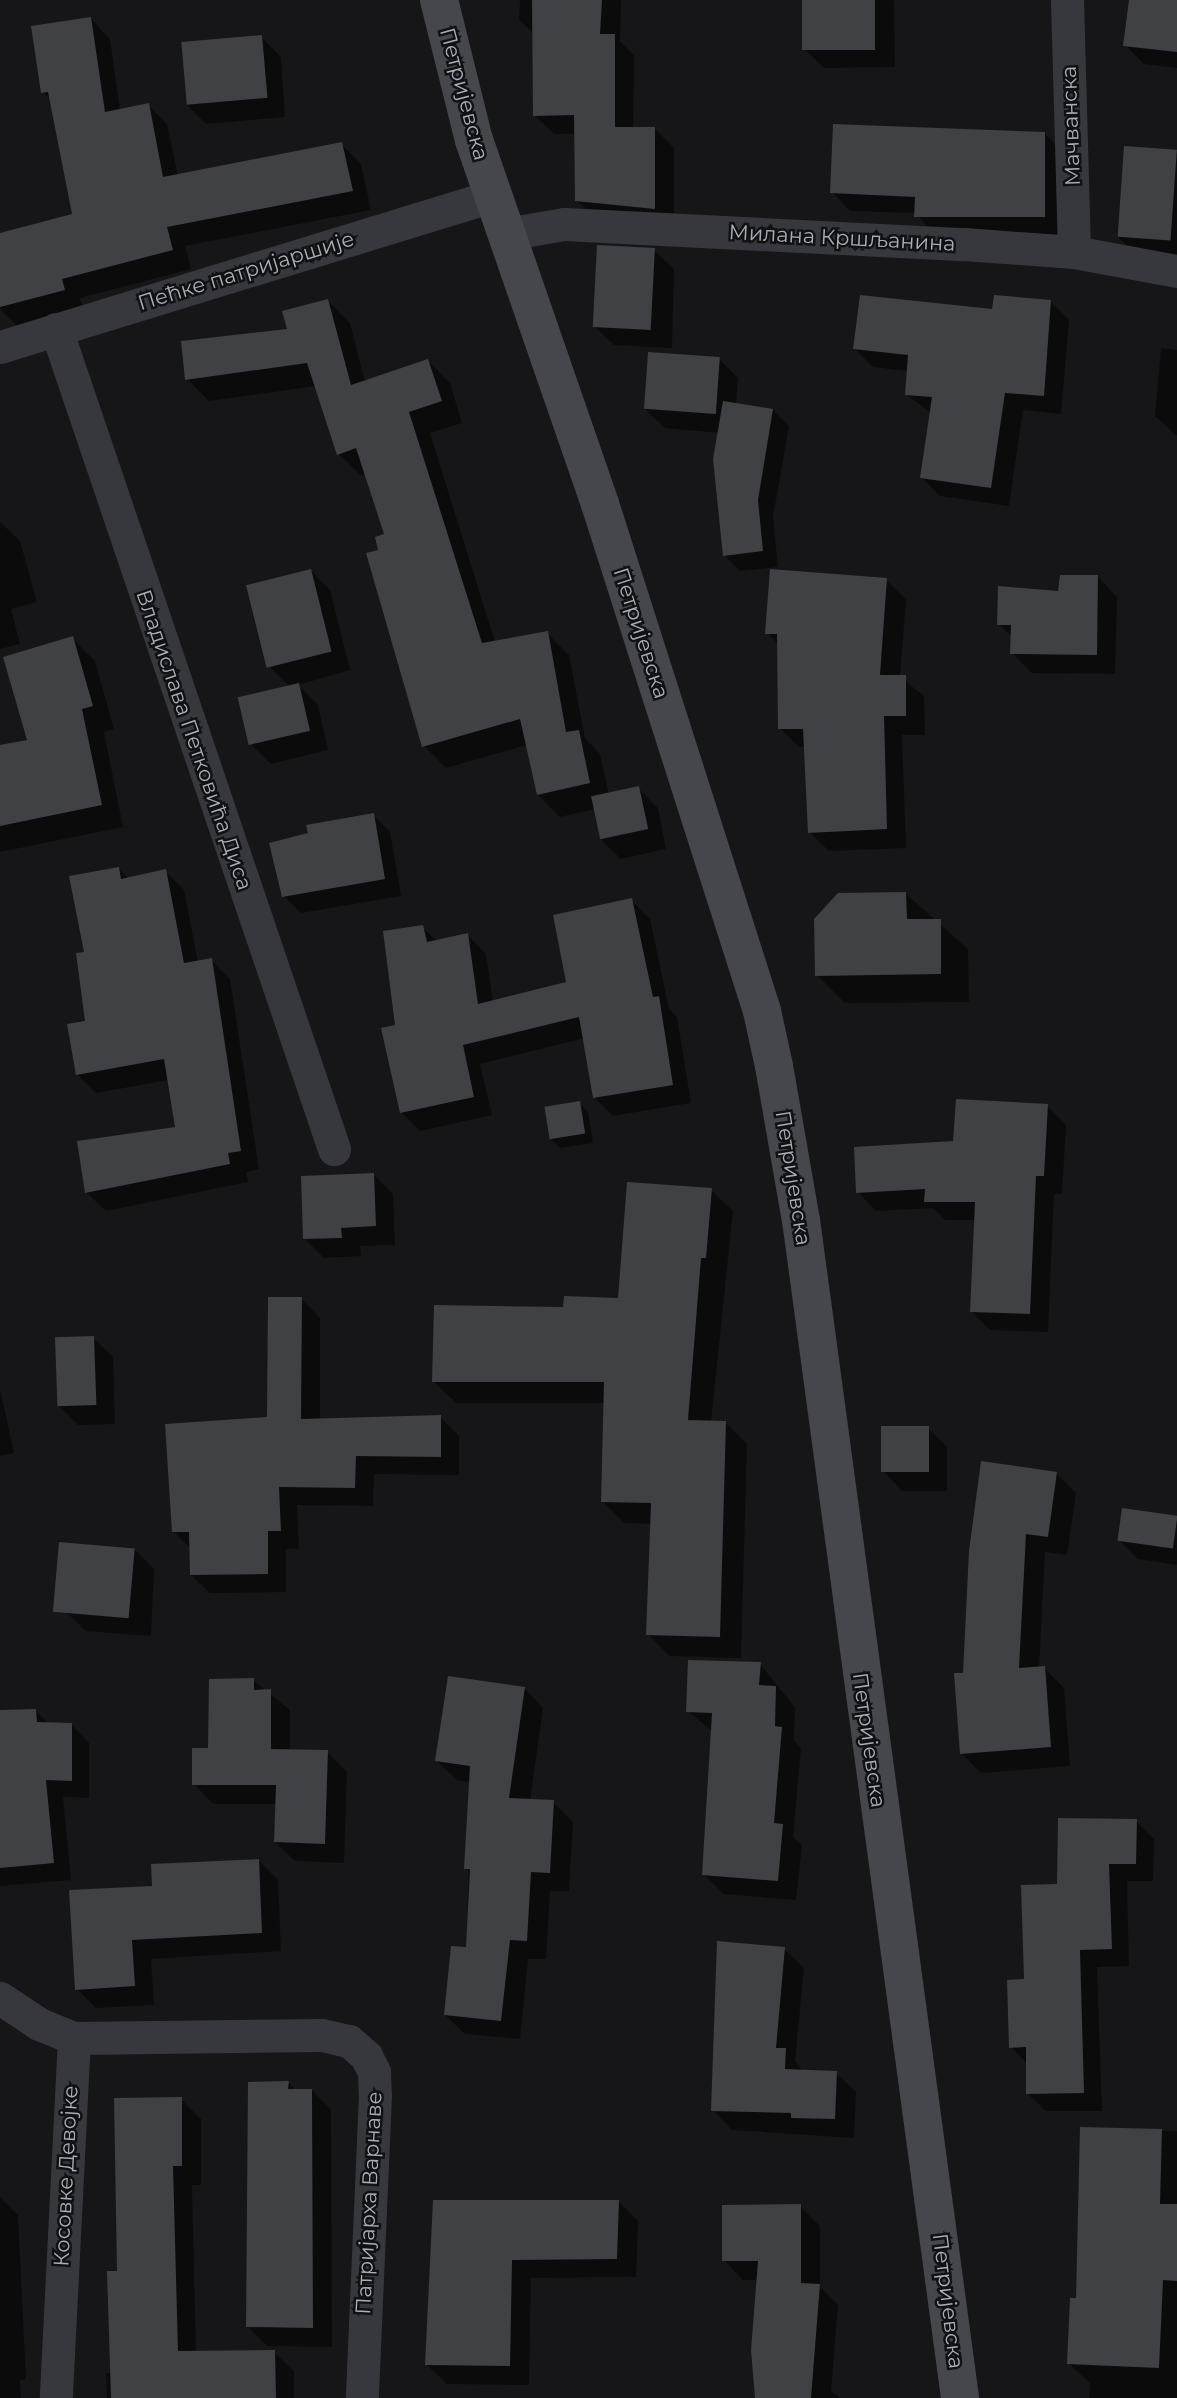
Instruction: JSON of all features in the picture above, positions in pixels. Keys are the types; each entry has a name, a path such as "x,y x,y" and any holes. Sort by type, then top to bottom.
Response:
{"main road":[{"name":"Петријевска","path":"439,0 492,196 608,530 762,1011 774,1066 801,1220 960,2398"}],"street":[{"name":"Мачванска","path":"1067,0 1074,252"},
{"name":"Пећке патријаршије","path":"0,347 492,196"},
{"name":"Милана Кршљанина","path":"506,234 564,224 1074,252 1177,271"},
{"name":"Владислава Петковића Диса","path":"56,329 334,1149"},
{"path":"0,1998 40,2024 74,2038"},
{"name":"Патријарха Варнаве","path":"74,2038 322,2035 349,2041 366,2056 374,2072 375,2095 362,2398"},
{"name":"Косовке Девојке","path":"55,2398 74,2038"}],"building":[{"path":"532,0 602,0 600,34 615,34 615,127 655,127 655,209 575,201 574,115 533,116"},
{"path":"802,0 875,0 875,50 802,50"},
{"path":"1129,0 1177,0 1177,52 1123,46"},
{"path":"91,17 105,112 149,103 163,177 342,142 353,191 167,227 173,250 62,279 65,290 0,307 0,233 72,214 48,92 41,93 31,26"},
{"path":"262,35 267,98 187,105 181,42"},
{"path":"833,124 1045,132 1045,217 914,217 915,197 830,193"},
{"path":"1124,146 1177,150 1171,240 1118,237"},
{"path":"597,245 655,248 651,330 593,327"},
{"path":"860,295 992,309 994,295 1051,300 1044,396 1005,393 991,488 920,478 932,397 905,395 908,355 853,349"},
{"path":"328,299 351,385 428,359 442,401 409,412 482,643 548,631 566,732 579,730 590,783 537,795 520,719 422,747 366,553 378,550 375,537 384,534 356,448 337,455 307,363 185,380 181,341 287,329 282,311"},
{"path":"648,352 720,357 716,414 644,409"},
{"path":"723,401 773,409 758,500 763,551 723,556 713,459"},
{"path":"311,569 332,651 267,668 246,585"},
{"path":"770,569 887,578 880,675 906,675 906,716 884,716 887,829 808,833 803,729 778,729 777,634 765,634"},
{"path":"1060,575 1098,575 1097,655 1010,654 1011,625 997,625 998,586 1058,591"},
{"path":"73,636 93,706 82,709 102,805 0,826 0,745 27,740 3,657"},
{"path":"299,683 310,731 249,745 238,697"},
{"path":"639,786 648,829 600,839 591,796"},
{"path":"374,813 385,879 282,897 269,843 308,833 306,825"},
{"path":"119,867 121,879 166,869 184,963 212,958 241,1151 228,1153 230,1164 85,1193 77,1141 175,1127 164,1059 76,1075 67,1024 85,1021 76,953 84,952 69,876"},
{"path":"906,892 907,919 941,919 941,974 815,976 814,919 838,893"},
{"path":"632,898 653,997 659,996 673,1085 593,1098 579,1017 463,1045 474,1097 400,1113 381,1028 395,1025 383,931 423,925 427,942 468,933 478,1004 566,982 553,915"},
{"path":"956,1099 1048,1104 1044,1176 1036,1176 1030,1314 970,1312 975,1202 924,1202 925,1189 856,1193 854,1147 953,1141"},
{"path":"580,1101 585,1134 550,1139 544,1107"},
{"path":"374,1173 376,1226 341,1228 342,1238 303,1239 301,1176"},
{"path":"627,1182 712,1188 706,1258 701,1258 688,1420 726,1421 720,1637 646,1635 651,1503 601,1502 604,1382 432,1382 434,1305 563,1307 564,1296 618,1298"},
{"path":"268,1297 302,1297 301,1419 441,1415 441,1457 356,1456 355,1488 279,1487 281,1531 268,1531 268,1574 190,1575 189,1532 172,1532 165,1424 267,1417"},
{"path":"94,1336 96,1405 57,1406 55,1337"},
{"path":"881,1426 929,1426 929,1472 881,1472"},
{"path":"981,1461 1057,1472 1048,1537 1026,1534 1019,1668 1045,1666 1051,1747 960,1754 954,1673 963,1673 969,1551"},
{"path":"1122,1508 1177,1516 1173,1548 1117,1541"},
{"path":"59,1542 135,1549 129,1618 53,1612"},
{"path":"688,1660 761,1662 759,1685 776,1686 775,1726 782,1727 774,1823 783,1824 778,1881 702,1875 712,1713 686,1712"},
{"path":"448,1676 525,1687 509,1798 554,1800 550,1873 531,1872 527,1941 510,1940 501,2021 444,2015 451,1946 466,1947 470,1869 464,1869 470,1766 435,1761"},
{"path":"254,1678 254,1690 271,1689 271,1749 328,1750 325,1844 274,1842 276,1785 192,1785 192,1748 208,1748 209,1679"},
{"path":"36,1709 37,1722 72,1723 72,1781 46,1780 54,1863 0,1868 0,1710"},
{"path":"1058,1818 1137,1819 1136,1864 1109,1864 1112,1949 1080,1950 1084,2093 1026,2094 1026,2047 1009,2048 1007,1980 1024,1979 1021,1885 1057,1884"},
{"path":"259,1859 262,1933 132,1940 135,1986 75,1990 69,1890 152,1886 151,1864"},
{"path":"717,1941 785,1947 776,2048 786,2048 785,2069 837,2071 835,2119 791,2118 791,2113 711,2111"},
{"path":"289,2081 288,2089 312,2089 313,2328 246,2327 248,2082"},
{"path":"182,2097 182,2166 173,2166 178,2351 275,2350 276,2398 111,2398 107,2271 117,2271 114,2098"},
{"path":"1080,2127 1162,2129 1160,2204 1177,2204 1177,2281 1163,2280 1159,2368 1067,2364 1070,2298 1076,2298"},
{"path":"433,2200 619,2200 617,2259 512,2260 510,2366 425,2365"},
{"path":"801,2204 801,2283 820,2284 811,2398 755,2398 751,2350 758,2261 722,2261 722,2205"}]}
